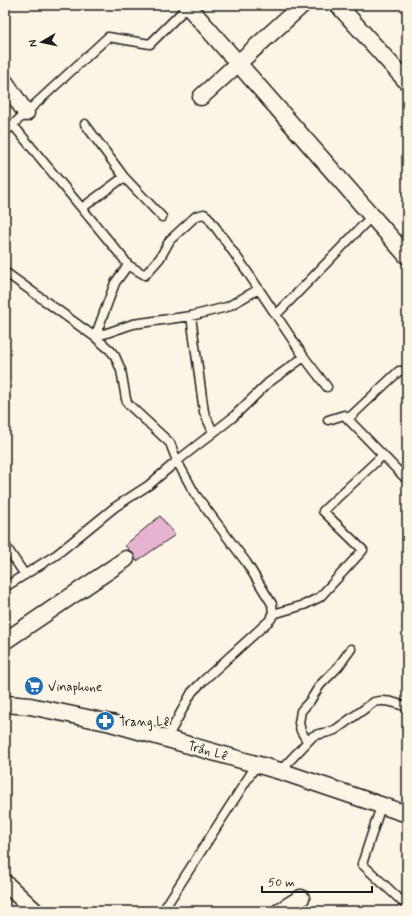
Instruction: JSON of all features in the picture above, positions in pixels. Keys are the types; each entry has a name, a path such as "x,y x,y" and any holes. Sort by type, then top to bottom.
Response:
{"street":[{"path":"188,5 407,256"},
{"path":"201,97 302,5"},
{"path":"338,5 407,82"},
{"path":"5,82 26,113"},
{"path":"5,641 126,559"},
{"name":"Trần Lê","path":"5,704 30,706 111,723 167,738 280,771 407,814"},
{"path":"5,883 35,911"},
{"path":"280,911 301,898"}],"lane":[{"path":"5,132 108,37 150,44 188,5"},
{"path":"85,124 124,177 162,217"},
{"path":"13,125 128,265 145,275 160,258 170,240 196,216 204,214 208,217 244,267 304,357 327,387"},
{"path":"82,208 124,177"},
{"path":"276,315 372,216"},
{"path":"95,337 115,284 128,265"},
{"path":"5,272 95,337 110,350 118,362 121,370 128,404 170,443 176,461 195,494 246,562 272,604 273,614 271,619 192,692 167,738"},
{"path":"95,337 133,324 191,316 227,307 259,289"},
{"path":"191,316 204,412 213,432"},
{"path":"5,587 56,555 115,507 149,485 176,461 232,418 268,384 304,357"},
{"path":"348,419 399,371 407,371"},
{"path":"328,420 344,415 407,480"},
{"path":"273,614 304,605 320,597 363,550 323,511 383,455"},
{"path":"5,546 25,575"},
{"path":"307,741 299,722 301,711 310,701 320,685 338,666 351,649"},
{"path":"280,771 313,736 319,733 329,733 335,730 374,702 381,700 391,701 407,707"},
{"path":"166,906 257,764"},
{"path":"381,806 362,864 407,906"}],"building":[{"path":"160,516 175,535 137,561 125,545"}],"place":[{"name":"Vinaphone","path":"34,686"},
{"name":"Trang Lê","path":"105,721"}]}
